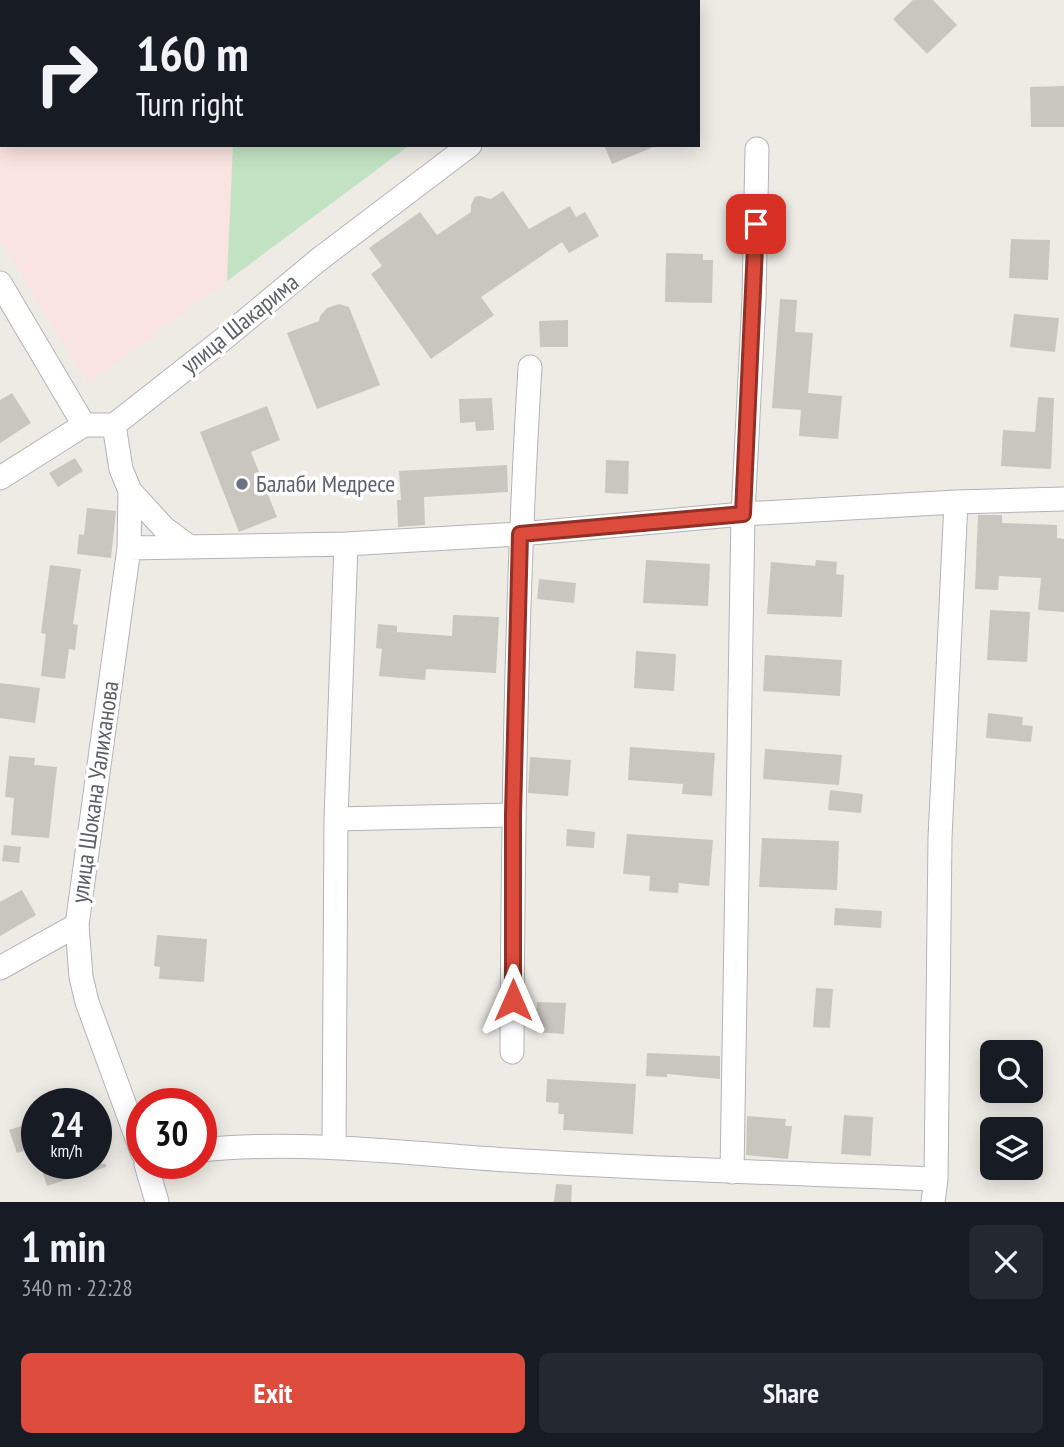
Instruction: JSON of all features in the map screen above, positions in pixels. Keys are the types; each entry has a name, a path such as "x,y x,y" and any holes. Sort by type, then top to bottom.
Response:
{"street":[{"name":"улица Шакарима","path":"114,425 317,261 467,147"},
{"path":"732,1172 743,514 754,299 757,149"},
{"path":"0,283 84,425"},
{"path":"512,1052 513,815 520,534 530,367"},
{"path":"0,478 84,425 114,425"},
{"name":"улица Шокана Уалиханова","path":"114,425 121,469 130,491 129,548 77,925 80,977 126,1108"},
{"path":"130,491 164,528 188,547"},
{"path":"129,548 346,544 520,534 743,514 1064,499"},
{"path":"933,1202 936,1179 940,838 956,502"},
{"path":"334,1147 336,819 346,544"},
{"path":"336,819 513,815"},
{"path":"0,968 77,925"},
{"path":"217,1149 334,1147 522,1161 936,1179"},
{"path":"150,1179 157,1202"}],"shaded area":[{"path":"0,147 407,147 88,384 0,241"}],"green space":[{"path":"233,147 407,147 227,281"}],"building":[{"path":"913,0 933,0 957,25 927,54 893,19"},
{"path":"1064,86 1064,127 1031,127 1030,87"},
{"path":"605,147 654,147 612,164"},
{"path":"503,191 529,229 570,206 576,217 585,212 599,236 569,253 562,242 481,297 494,315 431,359 371,274 382,266 369,248 420,212 437,235 471,212 475,197 491,199"},
{"path":"1011,239 1050,240 1048,280 1009,278"},
{"path":"666,253 703,254 703,260 713,260 712,303 665,302"},
{"path":"780,299 797,300 795,332 813,333 808,393 842,396 838,439 799,436 801,410 772,408"},
{"path":"339,304 349,307 380,385 317,409 287,333 319,321 327,308"},
{"path":"1014,314 1059,318 1055,352 1010,347"},
{"path":"568,320 568,347 540,347 539,321"},
{"path":"12,393 31,423 0,443 0,400"},
{"path":"1038,397 1054,398 1051,469 1001,466 1003,430 1035,432"},
{"path":"492,398 494,430 476,431 475,422 460,423 459,399"},
{"name":"Балаби Медресе","path":"267,406 280,440 251,452 277,517 239,532 200,432"},
{"path":"75,458 83,471 58,487 49,473"},
{"path":"606,460 629,461 628,494 605,493"},
{"path":"507,465 508,492 424,497 425,525 398,527 397,500 401,500 399,471"},
{"path":"87,508 116,511 111,558 77,554 79,534 84,535"},
{"path":"978,515 1002,515 1002,523 1057,525 1057,538 1064,539 1064,612 1038,610 1041,578 999,576 998,590 975,589"},
{"path":"646,560 710,564 708,606 643,603"},
{"path":"816,560 837,562 836,574 844,575 842,617 767,614 771,562 815,566"},
{"path":"50,565 81,569 73,624 78,625 75,650 69,649 65,679 41,676 46,634 41,633"},
{"path":"539,579 576,583 574,603 537,599"},
{"path":"990,610 1030,612 1027,662 987,660"},
{"path":"453,615 499,617 496,673 426,669 425,680 379,676 382,649 376,648 378,624 397,626 397,632 452,636"},
{"path":"636,651 676,654 674,691 634,688"},
{"path":"765,655 842,660 840,696 763,691"},
{"path":"0,683 40,688 35,723 0,718"},
{"path":"988,713 1023,717 1022,725 1033,726 1031,742 986,738"},
{"path":"630,747 715,753 712,796 682,794 683,784 628,780"},
{"path":"765,749 842,755 839,785 763,779"},
{"path":"9,756 35,758 34,765 57,767 49,838 11,835 14,798 5,797"},
{"path":"530,757 571,760 568,796 528,793"},
{"path":"830,790 863,794 861,813 828,810"},
{"path":"567,829 595,832 594,848 566,846"},
{"path":"627,834 713,840 709,886 679,883 678,893 649,891 650,876 623,874"},
{"path":"762,838 839,841 837,890 759,887"},
{"path":"4,845 21,847 19,863 2,861"},
{"path":"22,890 36,915 0,936 0,902"},
{"path":"835,908 882,911 881,928 834,925"},
{"path":"157,935 207,939 204,982 159,979 160,967 154,966"},
{"path":"816,988 833,989 830,1028 813,1027"},
{"path":"537,1002 566,1003 564,1034 535,1032"},
{"path":"647,1053 720,1056 720,1079 667,1074 667,1077 646,1076"},
{"path":"547,1079 636,1084 633,1134 563,1130 564,1114 558,1114 559,1103 546,1102"},
{"path":"844,1115 873,1117 871,1156 841,1154"},
{"path":"747,1116 786,1119 785,1126 792,1126 788,1159 746,1155"},
{"path":"21,1126 21,1152 17,1153 9,1130"},
{"path":"45,1179 69,1179 47,1186"},
{"path":"556,1184 572,1185 571,1202 554,1202"}],"place":[{"name":"Балаби Медресе","path":"242,484"}],"route":[{"path":"513,1000 513,815 520,534 743,514 756,224"}]}
